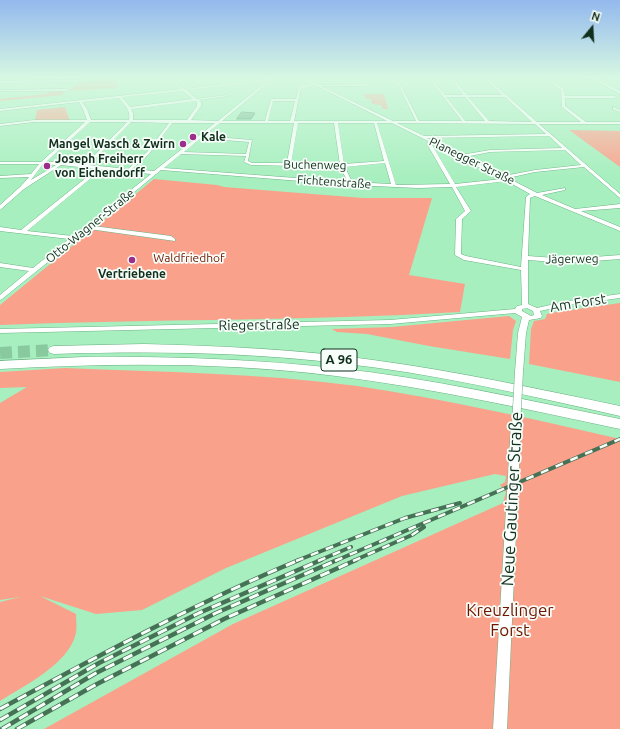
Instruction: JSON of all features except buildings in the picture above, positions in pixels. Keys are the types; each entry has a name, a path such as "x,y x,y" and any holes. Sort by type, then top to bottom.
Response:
{"highway":[{"name":"A 96","path":"54,350 155,348 202,349 263,352 339,360 503,386 620,411"},
{"name":"A 96","path":"0,365 134,361 271,366 336,372 422,385 620,424"}],"street":[{"path":"32,121 34,112"},
{"path":"86,112 88,122"},
{"path":"86,166 130,122 132,117 131,112"},
{"path":"188,122 194,112"},
{"name":"Otto-Wagner-Straße","path":"0,298 232,112"},
{"path":"266,122 269,112"},
{"path":"289,165 295,112"},
{"name":"Planegger Straße","path":"372,112 506,178 535,194 620,229"},
{"path":"413,112 418,122"},
{"path":"456,112 464,122"},
{"path":"480,112 488,122"},
{"path":"523,112 620,197"},
{"path":"571,112 585,122"},
{"path":"0,125 32,121 620,123"},
{"path":"22,188 43,162 88,122"},
{"path":"129,170 144,158 171,122"},
{"path":"336,122 342,166 351,184"},
{"path":"375,122 394,186"},
{"path":"424,137 550,135"},
{"path":"180,153 248,155 251,141 200,137"},
{"path":"432,142 429,142 428,144 468,211 460,219 458,256 524,269"},
{"path":"461,156 490,151 567,149"},
{"name":"Buchenweg","path":"248,155 247,163 342,166 387,162"},
{"path":"0,163 61,163 156,174"},
{"path":"0,208 22,188 61,163"},
{"name":"Fichtenstraße","path":"160,169 351,184 454,186 480,184 540,171 585,166"},
{"path":"22,232 102,167"},
{"path":"0,177 31,175"},
{"path":"525,306 524,269 528,197 535,194 563,189"},
{"path":"574,210 620,206"},
{"path":"88,227 171,238 173,240"},
{"path":"0,229 74,238"},
{"name":"Jägerweg","path":"525,258 568,261 620,258"},
{"path":"0,265 35,270"},
{"name":"Am Forst","path":"536,310 568,303 620,296"},
{"path":"525,306 536,310 538,314 536,317 526,317 518,311 519,308 525,306"},
{"name":"Riegerstraße","path":"0,331 390,322 518,311"},
{"name":"Neue Gautinger Straße","path":"500,729 519,372 522,333 526,317"}],"green space":[{"path":"37,112 67,112 70,121 35,120"},
{"path":"569,130 620,131 620,167"},
{"name":"Waldfriedhof","path":"154,179 224,187 363,198 432,198 409,275 465,284 460,312 345,317 0,325 0,305"},
{"path":"620,303 620,382 529,364 531,329 534,321 545,319 547,314 550,313"},
{"path":"509,316 516,321 513,330 510,359 367,334 337,332 332,329 392,327"},
{"name":"Kreuzlinger Forst","path":"65,368 284,378 357,386 456,403 620,439 620,729 44,729 233,624 503,503 506,492 500,485 505,482 506,476 495,474 402,496 226,568 142,610 96,614 40,596 76,614 76,633 72,644 65,654 45,673 0,701 0,602 20,597 0,600 0,403 27,387 0,388 0,372"}],"tunnel":[{"path":"0,353 54,350"}],"railway":[{"path":"335,561 620,439"},
{"path":"296,561 405,518 460,503"},
{"path":"353,561 412,535 424,527"},
{"path":"318,561 351,547"},
{"path":"0,709 185,612 299,560"},
{"path":"0,720 99,663 199,613 321,560"},
{"path":"2,729 96,673 216,613 337,560"},
{"path":"17,729 97,684 224,619 356,560"}],"place":[{"name":"Kale","path":"193,137"},
{"name":"Mangel Wasch & Zwirn","path":"183,144"},
{"name":"Joseph Freiherr von Eichendorff","path":"47,166"},
{"name":"Vertriebene","path":"132,260"}]}
